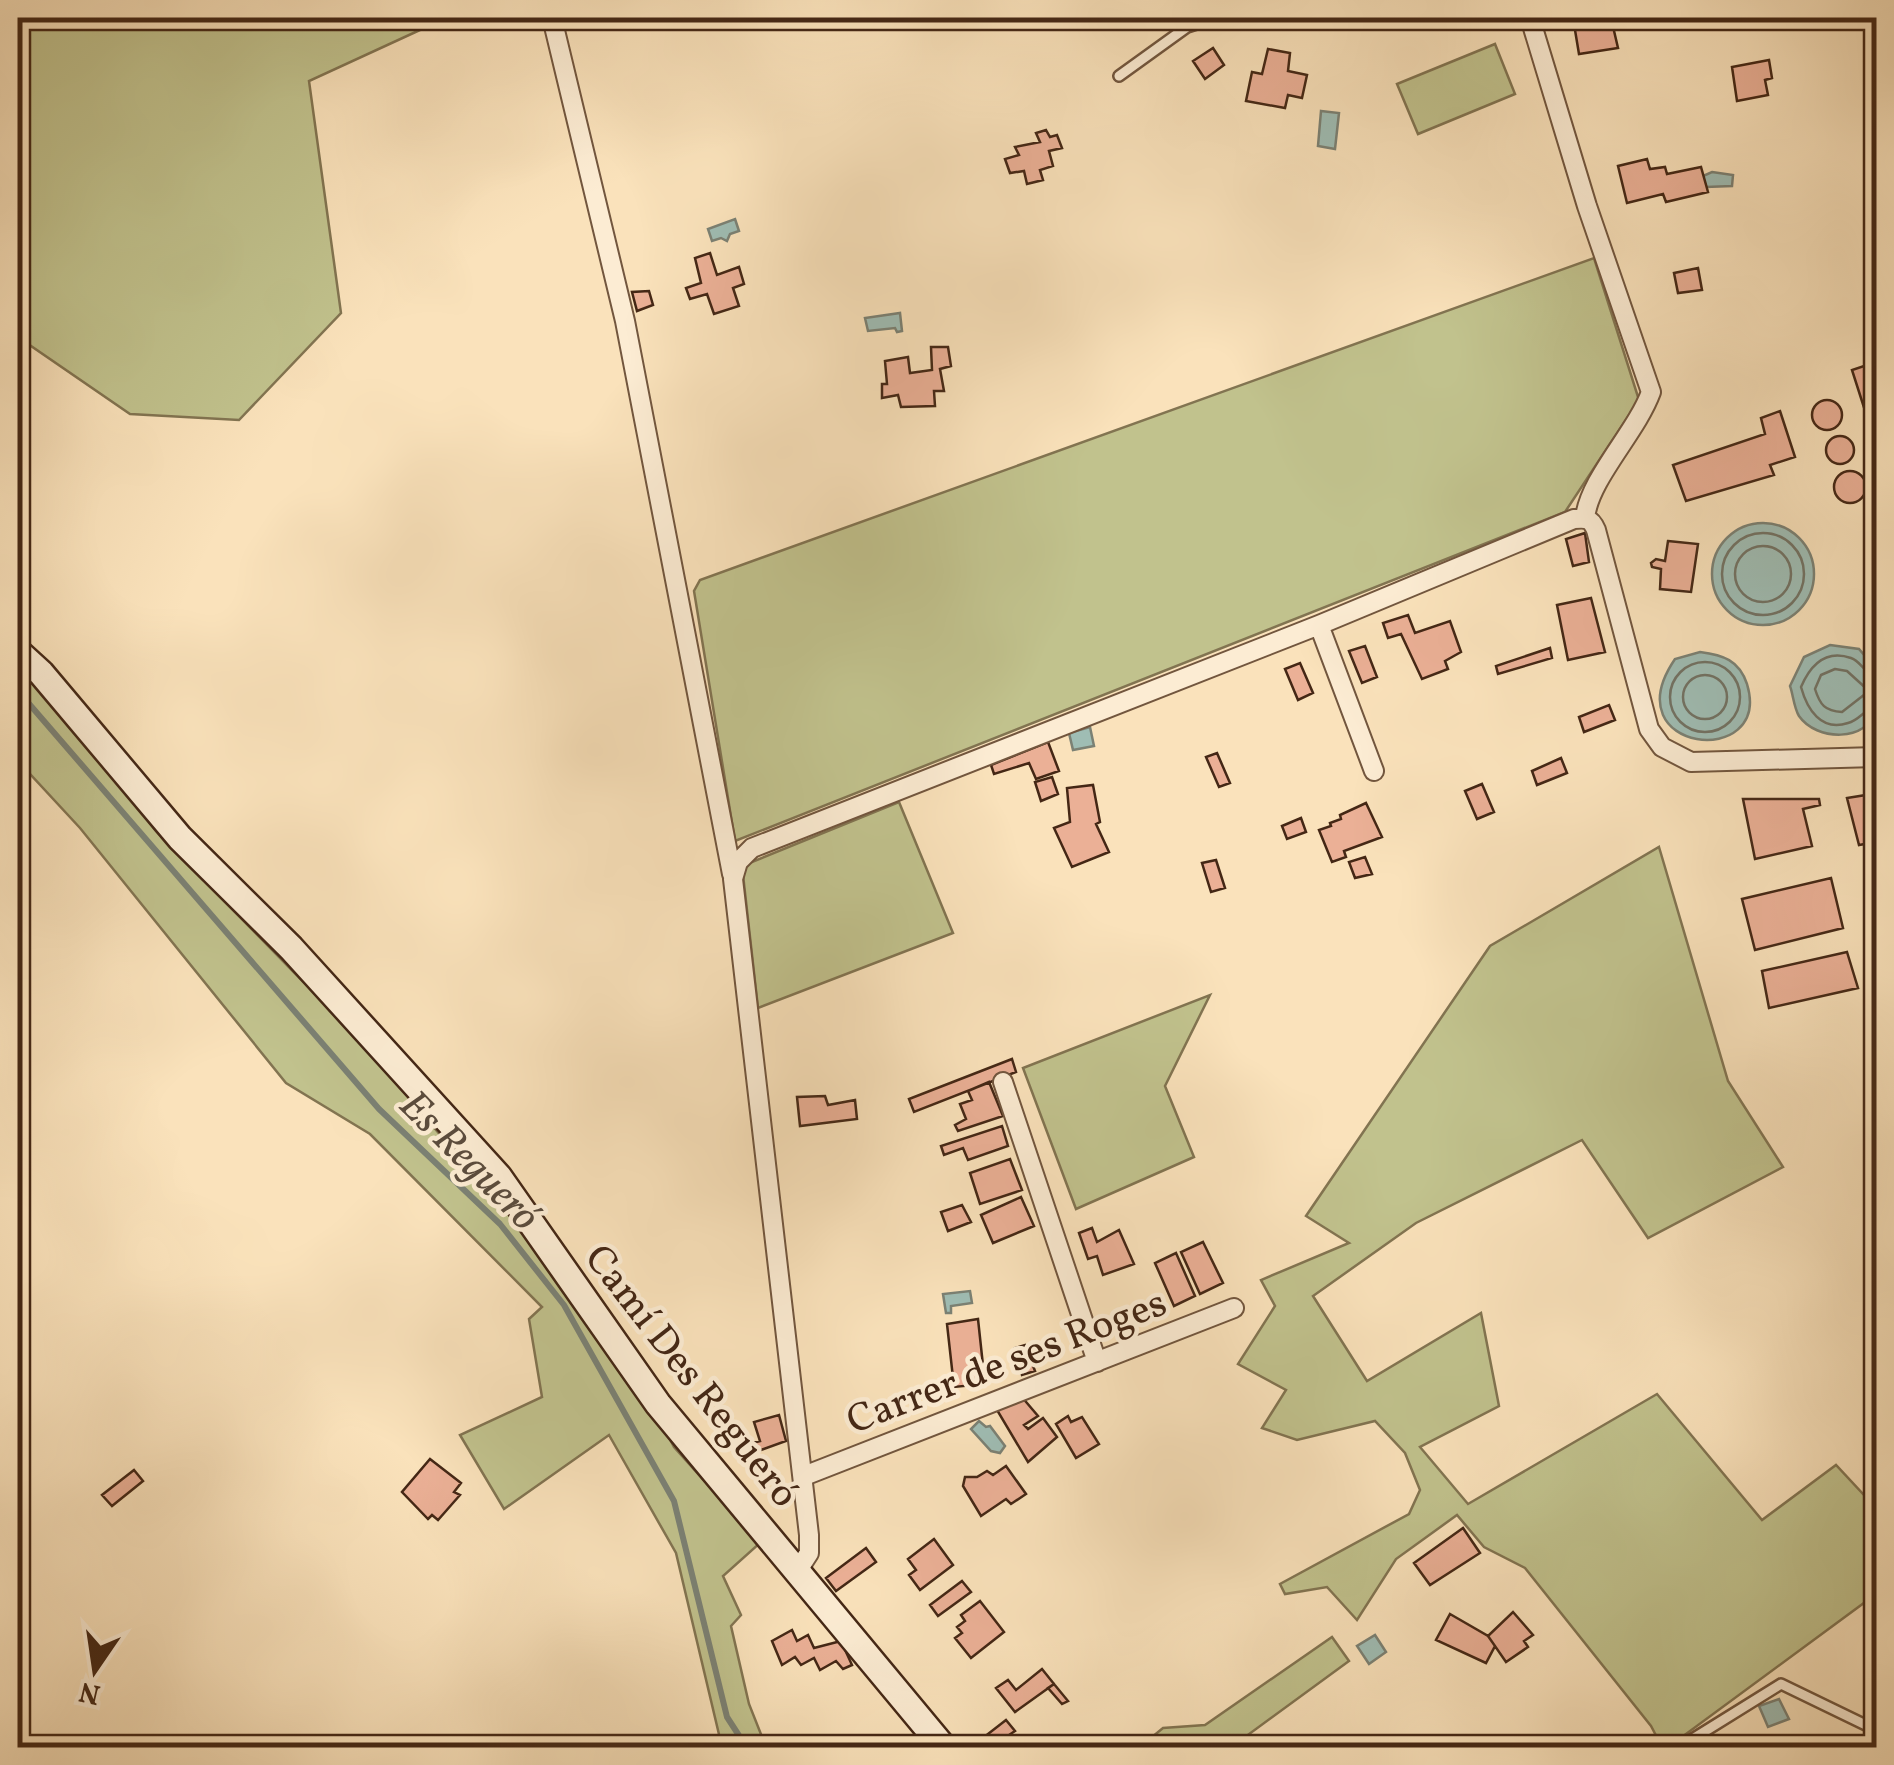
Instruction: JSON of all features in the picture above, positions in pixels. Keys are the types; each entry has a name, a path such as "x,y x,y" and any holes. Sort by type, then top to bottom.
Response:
{"street":[{"path":"552,18 625,321 733,879 804,1476 809,1553 798,1570"},
{"path":"1530,18 1587,206 1651,392 1643,415 1589,498 1585,518"},
{"path":"733,879 738,862 752,848 1319,625 1574,519 1592,521 1596,530 1650,730 1662,747 1691,762 1876,756"},
{"path":"1319,625 1374,771"},
{"name":"Camí Des Regueró","path":"18,652 41,672 180,838 290,948 500,1177 658,1404 944,1748"},
{"path":"1003,1082 1098,1362"},
{"name":"Carrer de ses Roges","path":"804,1476 1234,1308"}],"lane":[{"path":"1120,76 1187,27 1215,18"},
{"path":"1678,1748 1781,1684 1876,1730"}],"green space":[{"path":"18,18 446,18 309,81 341,313 239,420 130,414 18,337"},
{"path":"1495,44 1515,94 1418,134 1397,84"},
{"path":"1594,258 1639,400 1565,512 735,841 694,591 700,580"},
{"path":"18,662 90,743 156,831 363,1043 531,1235 647,1395 674,1447 760,1543 723,1576 741,1615 731,1626 749,1704 766,1747 722,1747 676,1553 609,1435 504,1509 460,1435 542,1397 529,1319 542,1307 370,1134 286,1083 80,828 18,761"},
{"path":"899,802 953,933 758,1008 742,866"},
{"path":"1659,847 1728,1081 1783,1167 1648,1238 1582,1140 1416,1223 1313,1296 1367,1381 1481,1313 1499,1406 1420,1447 1468,1504 1657,1394 1762,1520 1836,1465 1876,1508 1876,1594 1667,1748 1662,1747 1651,1726 1525,1568 1484,1547 1457,1515 1396,1559 1357,1620 1327,1587 1285,1594 1280,1584 1409,1514 1420,1490 1405,1453 1375,1421 1297,1440 1262,1428 1286,1390 1238,1364 1275,1306 1261,1280 1349,1243 1306,1216 1490,946"},
{"path":"1210,995 1165,1086 1194,1157 1076,1209 1023,1068"},
{"path":"1332,1637 1349,1661 1241,1740 1223,1737 1208,1747 1140,1747 1163,1728 1205,1725"}],"water":[{"path":"1321,111 1339,113 1335,149 1318,146"},
{"path":"1712,172 1733,175 1732,186 1706,187 1703,176"},
{"path":"735,219 739,231 730,234 727,241 712,241 708,229"},
{"path":"900,313 902,331 868,331 865,318"},
{"path":"1763,523 1782,527 1799,538 1810,555 1814,574 1810,593 1799,610 1782,621 1763,625 1744,621 1727,610 1716,593 1712,574 1716,555 1727,538 1744,527"},
{"path":"1830,645 1859,649 1876,669 1876,709 1871,720 1853,733 1829,734 1807,724 1799,716 1790,686 1804,657"},
{"path":"1700,652 1729,660 1740,669 1747,684 1749,711 1738,730 1719,739 1697,739 1677,731 1663,715 1661,691 1675,659"},
{"path":"1090,727 1094,746 1073,750 1069,733"},
{"path":"970,1291 972,1303 951,1306 951,1313 946,1313 943,1294"},
{"path":"979,1421 990,1426 1005,1446 1000,1453 991,1451 971,1429"},
{"path":"1375,1635 1386,1652 1369,1664 1357,1646"},
{"path":"1779,1699 1789,1719 1768,1727 1759,1706"}],"building":[{"path":"1611,18 1618,48 1579,54 1574,24"},
{"path":"1213,48 1224,65 1205,79 1193,61"},
{"path":"1268,49 1290,53 1288,71 1307,75 1302,98 1288,95 1285,108 1246,101 1252,72 1262,74"},
{"path":"1769,60 1772,78 1765,80 1768,95 1737,101 1732,67"},
{"path":"1046,130 1050,137 1057,135 1062,148 1049,151 1053,166 1040,170 1043,180 1027,184 1024,171 1010,173 1005,159 1019,155 1015,147 1040,142 1036,133"},
{"path":"1647,159 1650,169 1665,167 1667,174 1701,167 1708,192 1666,202 1663,194 1627,203 1618,166"},
{"path":"710,253 717,275 739,267 744,284 733,288 739,306 714,314 707,294 690,299 686,288 701,283 695,258"},
{"path":"1698,268 1702,290 1678,293 1674,273"},
{"path":"649,291 653,305 637,311 632,292"},
{"path":"931,347 948,347 951,366 940,369 944,391 934,391 935,406 901,407 898,395 882,398 882,384 887,384 885,361 908,357 910,373 932,370"},
{"path":"1876,362 1876,445 1852,370"},
{"path":"1827,400 1838,404 1842,415 1838,426 1827,430 1816,426 1812,415 1816,404"},
{"path":"1780,411 1795,457 1770,465 1774,475 1686,501 1673,465 1765,434 1761,418"},
{"path":"1840,436 1850,440 1854,450 1850,460 1840,464 1830,460 1826,450 1830,440"},
{"path":"1850,471 1861,476 1866,487 1861,498 1850,503 1839,498 1834,487 1839,476"},
{"path":"1585,533 1589,562 1573,566 1566,539"},
{"path":"1668,541 1698,544 1691,592 1660,589 1661,569 1651,563 1656,559 1665,561"},
{"path":"1591,598 1605,652 1568,660 1557,605"},
{"path":"1408,615 1415,633 1450,621 1461,652 1445,661 1448,669 1422,679 1401,634 1388,638 1383,623"},
{"path":"1365,646 1377,677 1362,683 1349,651"},
{"path":"1550,648 1552,658 1498,674 1496,666"},
{"path":"1300,663 1313,693 1298,700 1285,669"},
{"path":"1609,705 1615,720 1584,732 1579,717"},
{"path":"1048,742 1059,771 1036,779 1029,763 994,774 991,765"},
{"path":"1217,753 1230,783 1219,787 1206,757"},
{"path":"1561,758 1567,773 1537,785 1532,771"},
{"path":"1052,777 1058,794 1041,801 1035,782"},
{"path":"1482,784 1494,812 1477,819 1465,791"},
{"path":"1093,785 1100,822 1096,824 1109,852 1072,867 1054,828 1070,822 1067,788"},
{"path":"1866,795 1876,842 1859,845 1847,798"},
{"path":"1743,799 1819,799 1820,805 1803,809 1812,846 1755,859"},
{"path":"1366,803 1382,837 1344,851 1346,857 1332,862 1319,830"},
{"path":"1301,818 1306,832 1287,839 1282,826"},
{"path":"1365,857 1372,874 1355,878 1349,862"},
{"path":"1216,860 1225,888 1211,892 1202,863"},
{"path":"1831,878 1843,928 1755,950 1742,899"},
{"path":"1847,952 1858,988 1769,1008 1762,971"},
{"path":"1012,1059 1016,1072 914,1112 909,1099"},
{"path":"989,1082 1003,1116 958,1131 955,1125 966,1119 960,1104 972,1100 968,1091"},
{"path":"825,1096 828,1105 855,1100 857,1119 800,1126 797,1097"},
{"path":"1002,1126 1008,1146 968,1160 963,1148 944,1155 941,1146"},
{"path":"1010,1159 1022,1190 980,1204 970,1173"},
{"path":"1021,1197 1034,1226 993,1243 981,1215"},
{"path":"962,1205 971,1222 948,1231 941,1212"},
{"path":"1092,1228 1097,1242 1119,1230 1134,1264 1103,1275 1097,1256 1088,1259 1079,1233"},
{"path":"1203,1242 1223,1283 1200,1294 1181,1252"},
{"path":"1176,1253 1195,1296 1174,1306 1155,1263"},
{"path":"978,1319 985,1384 954,1387 947,1324"},
{"path":"1025,1345 1035,1371 1022,1375 1015,1348"},
{"path":"1021,1396 1038,1416 1024,1425 1028,1429 1043,1418 1057,1437 1028,1462 997,1410"},
{"path":"779,1415 786,1441 747,1455 744,1445 760,1441 754,1422"},
{"path":"1068,1416 1071,1422 1082,1417 1099,1444 1076,1458 1056,1424"},
{"path":"430,1459 461,1483 454,1492 460,1495 438,1520 432,1515 428,1519 402,1492"},
{"path":"1006,1466 1026,1494 1011,1504 1006,1499 981,1516 963,1486 965,1477 977,1477 987,1471 993,1475"},
{"path":"134,1470 143,1481 112,1506 102,1495"},
{"path":"1463,1528 1480,1553 1430,1585 1414,1563"},
{"path":"934,1539 953,1565 920,1590 909,1575 916,1570 908,1559"},
{"path":"866,1548 876,1562 836,1591 826,1578"},
{"path":"962,1581 971,1592 938,1616 930,1605"},
{"path":"980,1601 1004,1632 971,1658 955,1638 962,1633 957,1627 965,1621 961,1615"},
{"path":"1513,1612 1533,1635 1524,1641 1528,1647 1506,1662 1488,1636"},
{"path":"1450,1614 1488,1636 1495,1646 1486,1663 1436,1640"},
{"path":"24,1619 28,1629 18,1632 18,1620"},
{"path":"792,1630 797,1641 808,1635 814,1648 841,1641 852,1665 843,1669 836,1661 820,1670 814,1658 801,1665 795,1657 782,1665 772,1641"},
{"path":"1042,1669 1054,1684 1015,1712 996,1688 1008,1680 1016,1690"},
{"path":"1054,1684 1068,1701 1062,1704 1048,1688"},
{"path":"1006,1720 1015,1731 1006,1737 1014,1748 970,1748"},
{"path":"1799,1737 1833,1743 1832,1748 1797,1748"}],"waterway":[{"name":"Es Regueró","path":"18,691 379,1109 500,1224 564,1305 674,1501 727,1717 747,1748"}]}
